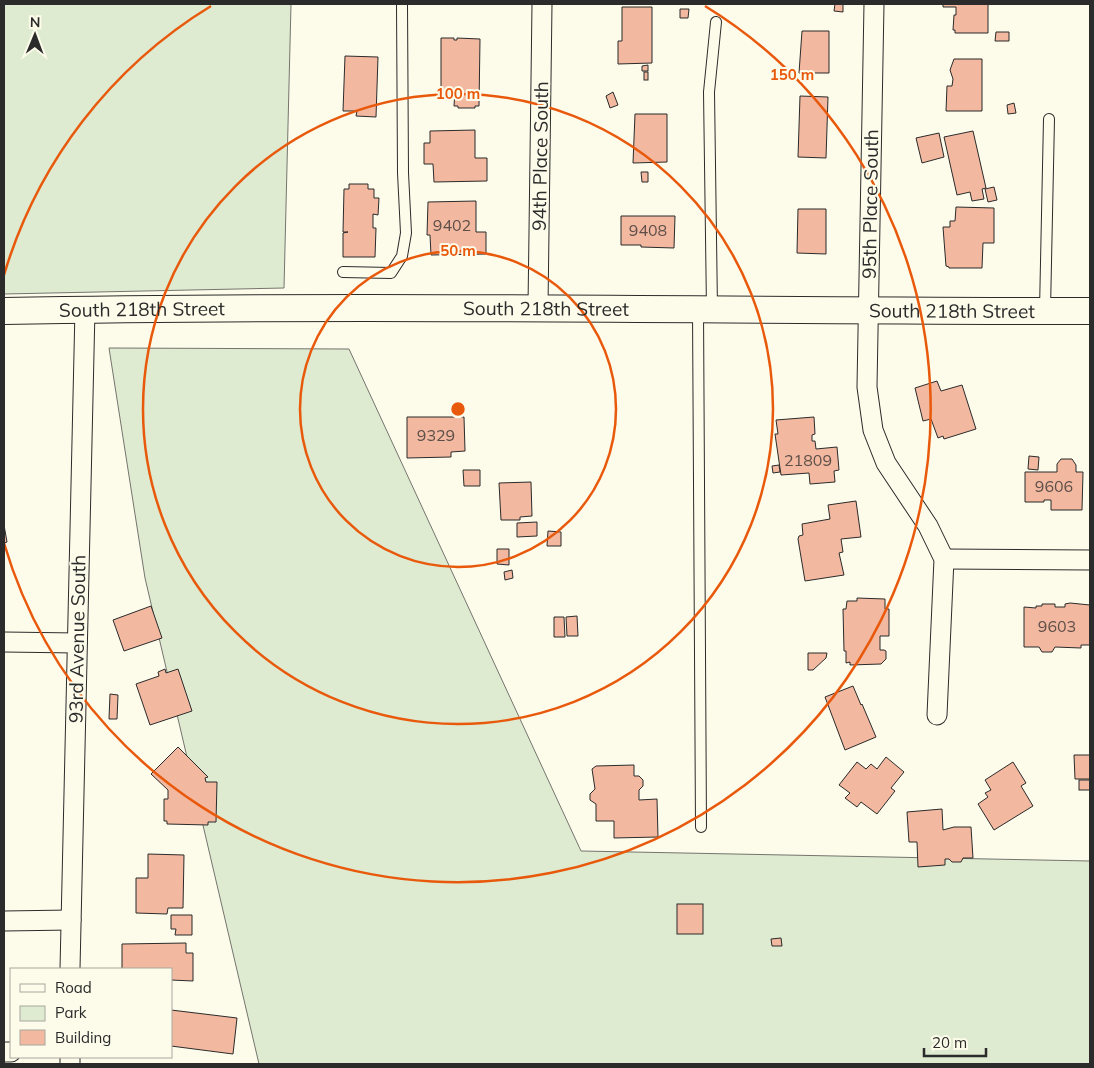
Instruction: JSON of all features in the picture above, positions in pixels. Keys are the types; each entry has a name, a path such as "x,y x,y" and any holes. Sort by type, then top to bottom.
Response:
{"street":[{"name":"94th Place South","path":"538,307 542,4"},
{"name":"95th Place South","path":"874,4 867,387 873,430 886,463 928,526 944,559 937,715"},
{"name":"South 218th Street","path":"4,311 538,307 705,310 1090,311"},
{"name":"93rd Avenue South","path":"70,968 85,309"},
{"path":"944,559 1090,560"},
{"path":"4,642 77,643"},
{"path":"4,921 70,920"}],"lane":[{"path":"343,272 391,273 402,256 406,233 403,173 402,4"},
{"path":"701,827 705,310 709,92 716,22"},
{"path":"1045,311 1049,119"}],"green space":[{"path":"4,4 291,4 284,288 4,294"},
{"path":"109,348 349,349 581,851 1090,861 1090,1064 259,1064 145,578"}],"building":[{"path":"835,4 843,4 843,12 834,11"},
{"path":"943,4 988,4 988,33 955,33 955,30 953,30 956,7 943,7"},
{"path":"622,7 652,7 652,63 618,64 618,41 622,41"},
{"path":"680,9 689,9 688,18 680,18"},
{"path":"802,31 829,31 829,73 799,73"},
{"path":"996,32 1009,32 1009,41 995,41"},
{"path":"441,38 454,38 454,40 457,40 457,38 480,39 479,106 475,106 475,108 458,108 458,106 454,106 455,91 441,91"},
{"path":"345,56 378,57 376,117 356,116 357,111 343,111"},
{"path":"954,59 982,59 982,111 946,111 947,86 952,86 953,79 950,70"},
{"path":"648,65 648,71 642,71 642,66"},
{"path":"644,72 648,72 648,80 644,80"},
{"path":"613,92 618,105 610,108 606,96"},
{"path":"800,96 828,97 826,158 798,157"},
{"path":"1014,103 1016,113 1008,114 1007,105"},
{"path":"635,114 667,114 667,162 633,163"},
{"path":"475,130 475,158 487,158 487,181 434,182 433,164 424,164 424,143 430,143 430,131"},
{"path":"973,131 986,188 982,189 984,199 972,201 970,192 957,195 944,137"},
{"path":"939,133 944,157 922,163 916,138"},
{"path":"641,172 648,172 648,182 642,182"},
{"path":"349,184 368,184 368,189 374,189 374,198 379,198 378,215 373,214 373,228 376,228 375,257 343,257 343,233 348,232 343,232 344,189 349,189"},
{"path":"994,187 997,200 988,202 985,189"},
{"path":"476,201 476,232 486,232 486,254 431,255 430,235 427,235 428,202"},
{"path":"956,207 994,208 994,243 983,243 982,268 949,268 946,266 943,227 950,227 950,221 955,221"},
{"path":"798,209 826,209 826,254 797,253"},
{"path":"621,216 675,216 674,248 621,245"},
{"path":"937,381 941,391 962,385 976,429 944,439 943,436 938,438 931,419 923,421 915,388"},
{"path":"407,417 464,417 465,451 451,452 451,457 407,458"},
{"path":"814,417 815,434 812,435 812,441 815,441 816,449 837,447 839,470 834,471 835,482 810,484 809,473 781,475 775,434 778,434 776,420"},
{"path":"1029,456 1039,457 1038,470 1028,469"},
{"path":"1061,459 1072,459 1076,465 1076,472 1083,472 1082,510 1051,510 1051,500 1025,502 1025,472 1057,472 1057,464"},
{"path":"779,465 780,472 773,473 772,466"},
{"path":"463,470 480,470 480,486 464,486"},
{"path":"531,482 532,516 520,517 520,520 501,520 499,483"},
{"path":"856,501 861,537 841,539 843,552 839,553 844,575 805,581 798,539 799,536 803,535 802,524 830,519 828,505"},
{"path":"537,522 537,536 517,537 517,523"},
{"path":"4,525 7,542 4,543"},
{"path":"548,531 561,532 561,546 547,546"},
{"path":"497,549 509,549 509,565 497,564"},
{"path":"512,570 513,578 505,580 504,572"},
{"path":"857,598 885,599 885,609 889,609 889,636 880,636 880,650 886,651 886,659 881,664 850,665 850,662 846,663 843,609 846,609 847,601 857,601"},
{"path":"1042,604 1055,604 1055,607 1065,607 1065,604 1090,605 1090,645 1081,645 1081,648 1055,647 1052,652 1042,652 1039,647 1024,647 1024,607 1036,608 1036,606 1042,606"},
{"path":"151,606 162,638 124,651 113,620"},
{"path":"577,616 578,636 567,636 566,617"},
{"path":"554,617 564,617 565,637 554,637"},
{"path":"808,653 827,653 826,658 813,670 808,670"},
{"path":"165,669 166,673 178,669 192,711 150,725 136,684 159,676 158,672"},
{"path":"853,686 876,737 845,750 825,697"},
{"path":"110,694 118,695 117,719 109,719"},
{"path":"178,747 208,777 205,778 206,782 217,782 216,822 208,822 208,825 167,824 167,821 164,821 164,799 168,799 168,790 151,774"},
{"path":"1074,755 1090,755 1090,779 1075,779"},
{"path":"886,757 904,772 891,788 895,791 877,814 861,802 857,807 845,798 850,793 839,785 857,762 866,769 871,764 877,769"},
{"path":"1013,762 1026,783 1021,786 1033,806 994,830 978,804 988,797 985,793 991,790 985,780"},
{"path":"634,765 634,776 639,776 643,780 643,786 639,790 639,800 657,799 658,837 614,838 614,821 596,821 596,804 590,800 590,794 595,789 592,769 596,766"},
{"path":"1079,780 1090,780 1090,790 1079,790"},
{"path":"942,809 943,830 954,827 971,827 973,858 963,858 961,862 952,862 949,859 945,859 945,865 918,867 917,842 909,842 907,812"},
{"path":"148,854 184,855 183,908 168,908 167,914 136,913 136,878 148,878"},
{"path":"677,904 703,904 703,934 677,934"},
{"path":"171,915 192,915 192,935 175,935 176,929 171,929"},
{"path":"781,938 782,946 772,946 771,939"},
{"path":"186,943 186,953 193,953 193,981 172,980 172,968 122,968 122,944"},
{"path":"172,1010 237,1018 233,1054 172,1046"}]}
